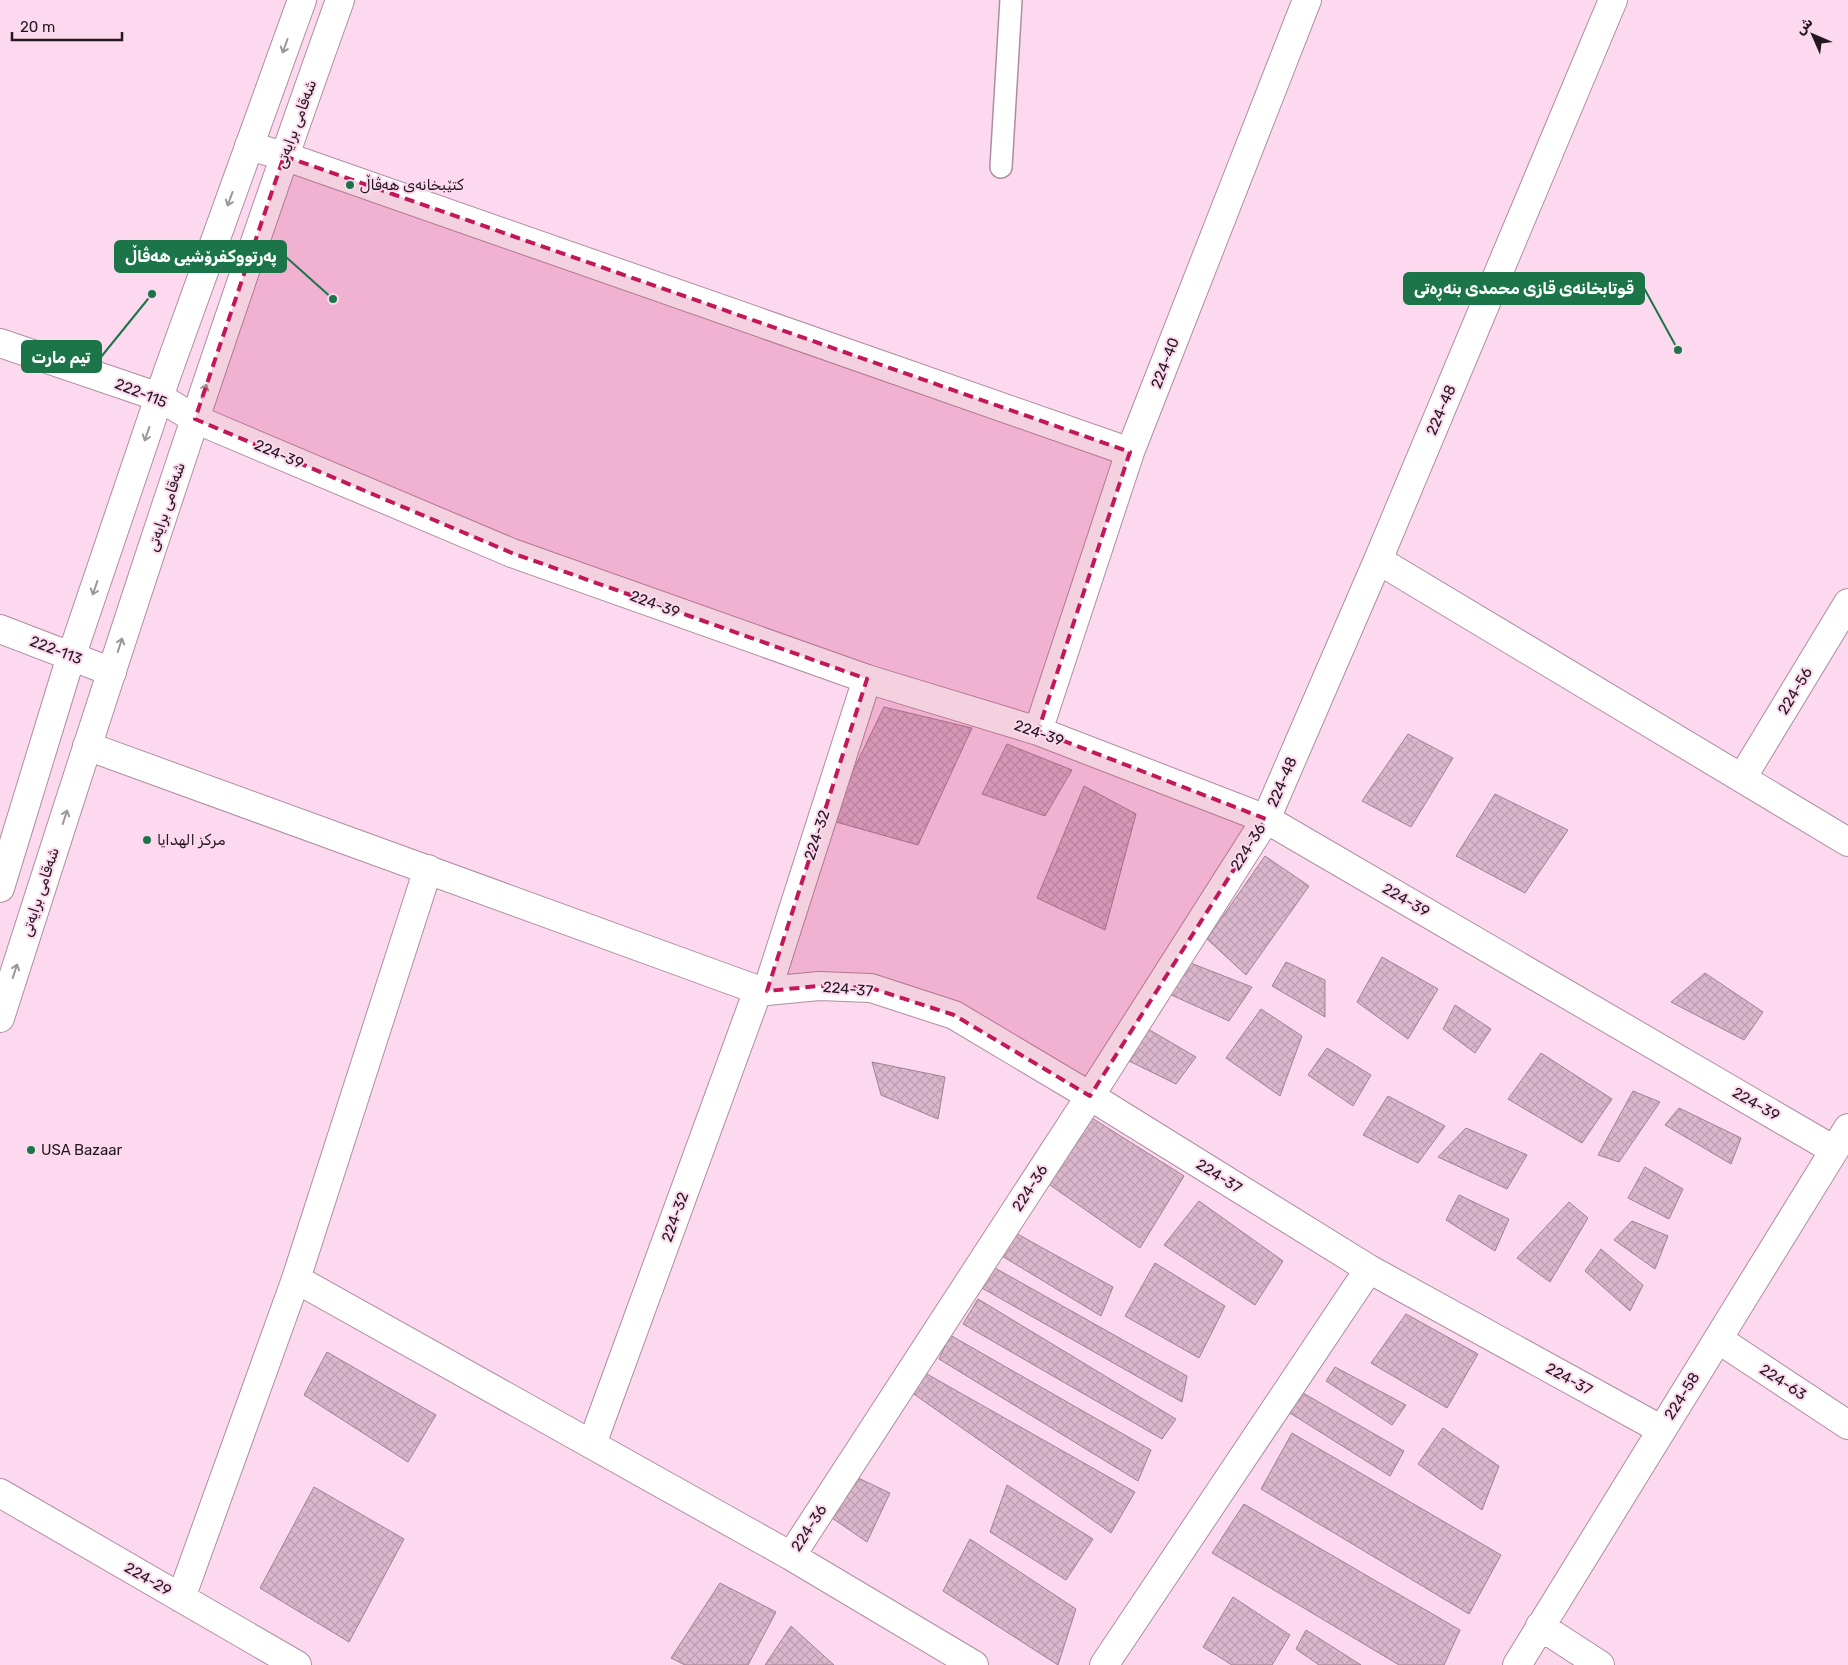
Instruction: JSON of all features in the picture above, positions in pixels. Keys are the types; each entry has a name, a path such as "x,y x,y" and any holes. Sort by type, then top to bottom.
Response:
{"street":[{"path":"0,888 71,657 159,397 302,0"},
{"name":"شەقامی برایەتی","path":"0,1018 195,418 284,156 340,0"},
{"name":"224-40","path":"1038,731 1130,452 1307,0"},
{"name":"224-48","path":"1266,819 1378,560 1613,0"},
{"path":"249,146 284,156 1130,452"},
{"name":"222-115","path":"0,343 159,397 195,418"},
{"name":"224-39","path":"195,418 512,553 867,679 1038,731 1266,819 1841,1139"},
{"path":"1378,560 1848,842"},
{"name":"224-56","path":"1742,778 1848,603"},
{"name":"222-113","path":"0,629 112,672"},
{"name":"224-32","path":"592,1444 762,990 867,679"},
{"path":"87,746 762,990"},
{"name":"224-36","path":"791,1556 1090,1096 1266,819"},
{"path":"181,1598 296,1279 428,869"},
{"name":"224-37","path":"762,990 818,986 871,988 954,1015 1090,1096 1369,1269 1662,1430"},
{"name":"224-58","path":"1517,1665 1841,1139"},
{"path":"1104,1665 1369,1269"},
{"path":"296,1279 791,1556 974,1665"},
{"name":"224-63","path":"1718,1339 1848,1425"},
{"name":"224-29","path":"0,1493 297,1665"},
{"path":"1540,1626 1600,1665"}],"lane":[{"path":"1001,167 1011,0"}],"highlighted area":[{"path":"284,156 1130,452 1038,731 1266,819 1090,1096 954,1015 871,988 819,986 767,991 867,679 512,553 195,419"}],"building":[{"path":"884,707 972,728 918,845 829,820"},
{"path":"1408,734 1453,758 1411,827 1362,801"},
{"path":"1007,744 1072,770 1045,816 982,794"},
{"path":"1084,786 1136,814 1105,930 1037,898"},
{"path":"1495,794 1568,830 1525,893 1456,856"},
{"path":"1265,856 1309,886 1246,975 1207,939"},
{"path":"1382,957 1438,989 1408,1039 1357,1002"},
{"path":"1188,962 1252,987 1229,1021 1167,993"},
{"path":"1286,962 1325,980 1325,1017 1272,986"},
{"path":"1705,973 1763,1012 1744,1040 1671,1002"},
{"path":"1455,1005 1491,1029 1475,1053 1443,1029"},
{"path":"1261,1009 1302,1036 1280,1096 1226,1058"},
{"path":"1148,1029 1196,1057 1176,1084 1125,1059"},
{"path":"1327,1048 1371,1075 1353,1106 1308,1075"},
{"path":"1541,1053 1612,1099 1582,1143 1508,1099"},
{"path":"872,1062 945,1077 938,1119 881,1095"},
{"path":"1633,1091 1660,1102 1619,1162 1598,1155"},
{"path":"1388,1096 1445,1126 1418,1163 1363,1135"},
{"path":"1679,1108 1741,1138 1731,1164 1665,1125"},
{"path":"1092,1118 1184,1176 1140,1248 1040,1178"},
{"path":"1466,1128 1527,1155 1507,1189 1438,1157"},
{"path":"1645,1167 1683,1189 1669,1219 1628,1198"},
{"path":"1459,1195 1509,1219 1495,1251 1446,1220"},
{"path":"1199,1201 1283,1261 1255,1305 1164,1245"},
{"path":"1569,1202 1588,1218 1550,1282 1517,1258"},
{"path":"1632,1221 1668,1236 1655,1269 1614,1240"},
{"path":"1012,1231 1113,1287 1101,1316 1002,1256"},
{"path":"1601,1249 1643,1285 1630,1311 1585,1271"},
{"path":"1155,1263 1225,1306 1199,1358 1125,1316"},
{"path":"995,1268 1187,1376 1182,1402 982,1288"},
{"path":"978,1299 1176,1419 1162,1439 963,1324"},
{"path":"1406,1314 1478,1354 1447,1408 1371,1363"},
{"path":"950,1335 1151,1450 1138,1481 939,1359"},
{"path":"327,1352 436,1415 408,1462 304,1395"},
{"path":"1335,1367 1406,1405 1392,1425 1326,1381"},
{"path":"927,1374 1135,1492 1111,1533 911,1392"},
{"path":"1303,1393 1404,1451 1390,1476 1290,1413"},
{"path":"1443,1428 1499,1466 1482,1510 1418,1464"},
{"path":"1292,1433 1501,1555 1469,1614 1261,1489"},
{"path":"854,1476 890,1493 867,1542 832,1518"},
{"path":"1007,1485 1093,1539 1066,1580 990,1532"},
{"path":"314,1487 404,1539 349,1642 260,1588"},
{"path":"1244,1504 1460,1630 1444,1665 1399,1665 1212,1553"},
{"path":"970,1539 1076,1609 1058,1665 943,1591"},
{"path":"720,1583 776,1612 748,1665 685,1665 671,1658"},
{"path":"1233,1597 1290,1635 1272,1665 1232,1665 1203,1647"},
{"path":"791,1626 834,1665 765,1665"},
{"path":"1306,1630 1361,1665 1319,1665 1296,1649"}],"place":[{"name":"کتێبخانەی هەڤاڵ","path":"350,185"},
{"name":"تيم مارت","path":"152,294"},
{"name":"پەرتووکفرۆشیی هەڤاڵ","path":"333,299"},
{"name":"قوتابخانەی قازی محمدی بنەڕەتی","path":"1678,350"},
{"name":"مركز الهدايا","path":"147,840"},
{"name":"USA Bazaar","path":"31,1150"}]}
